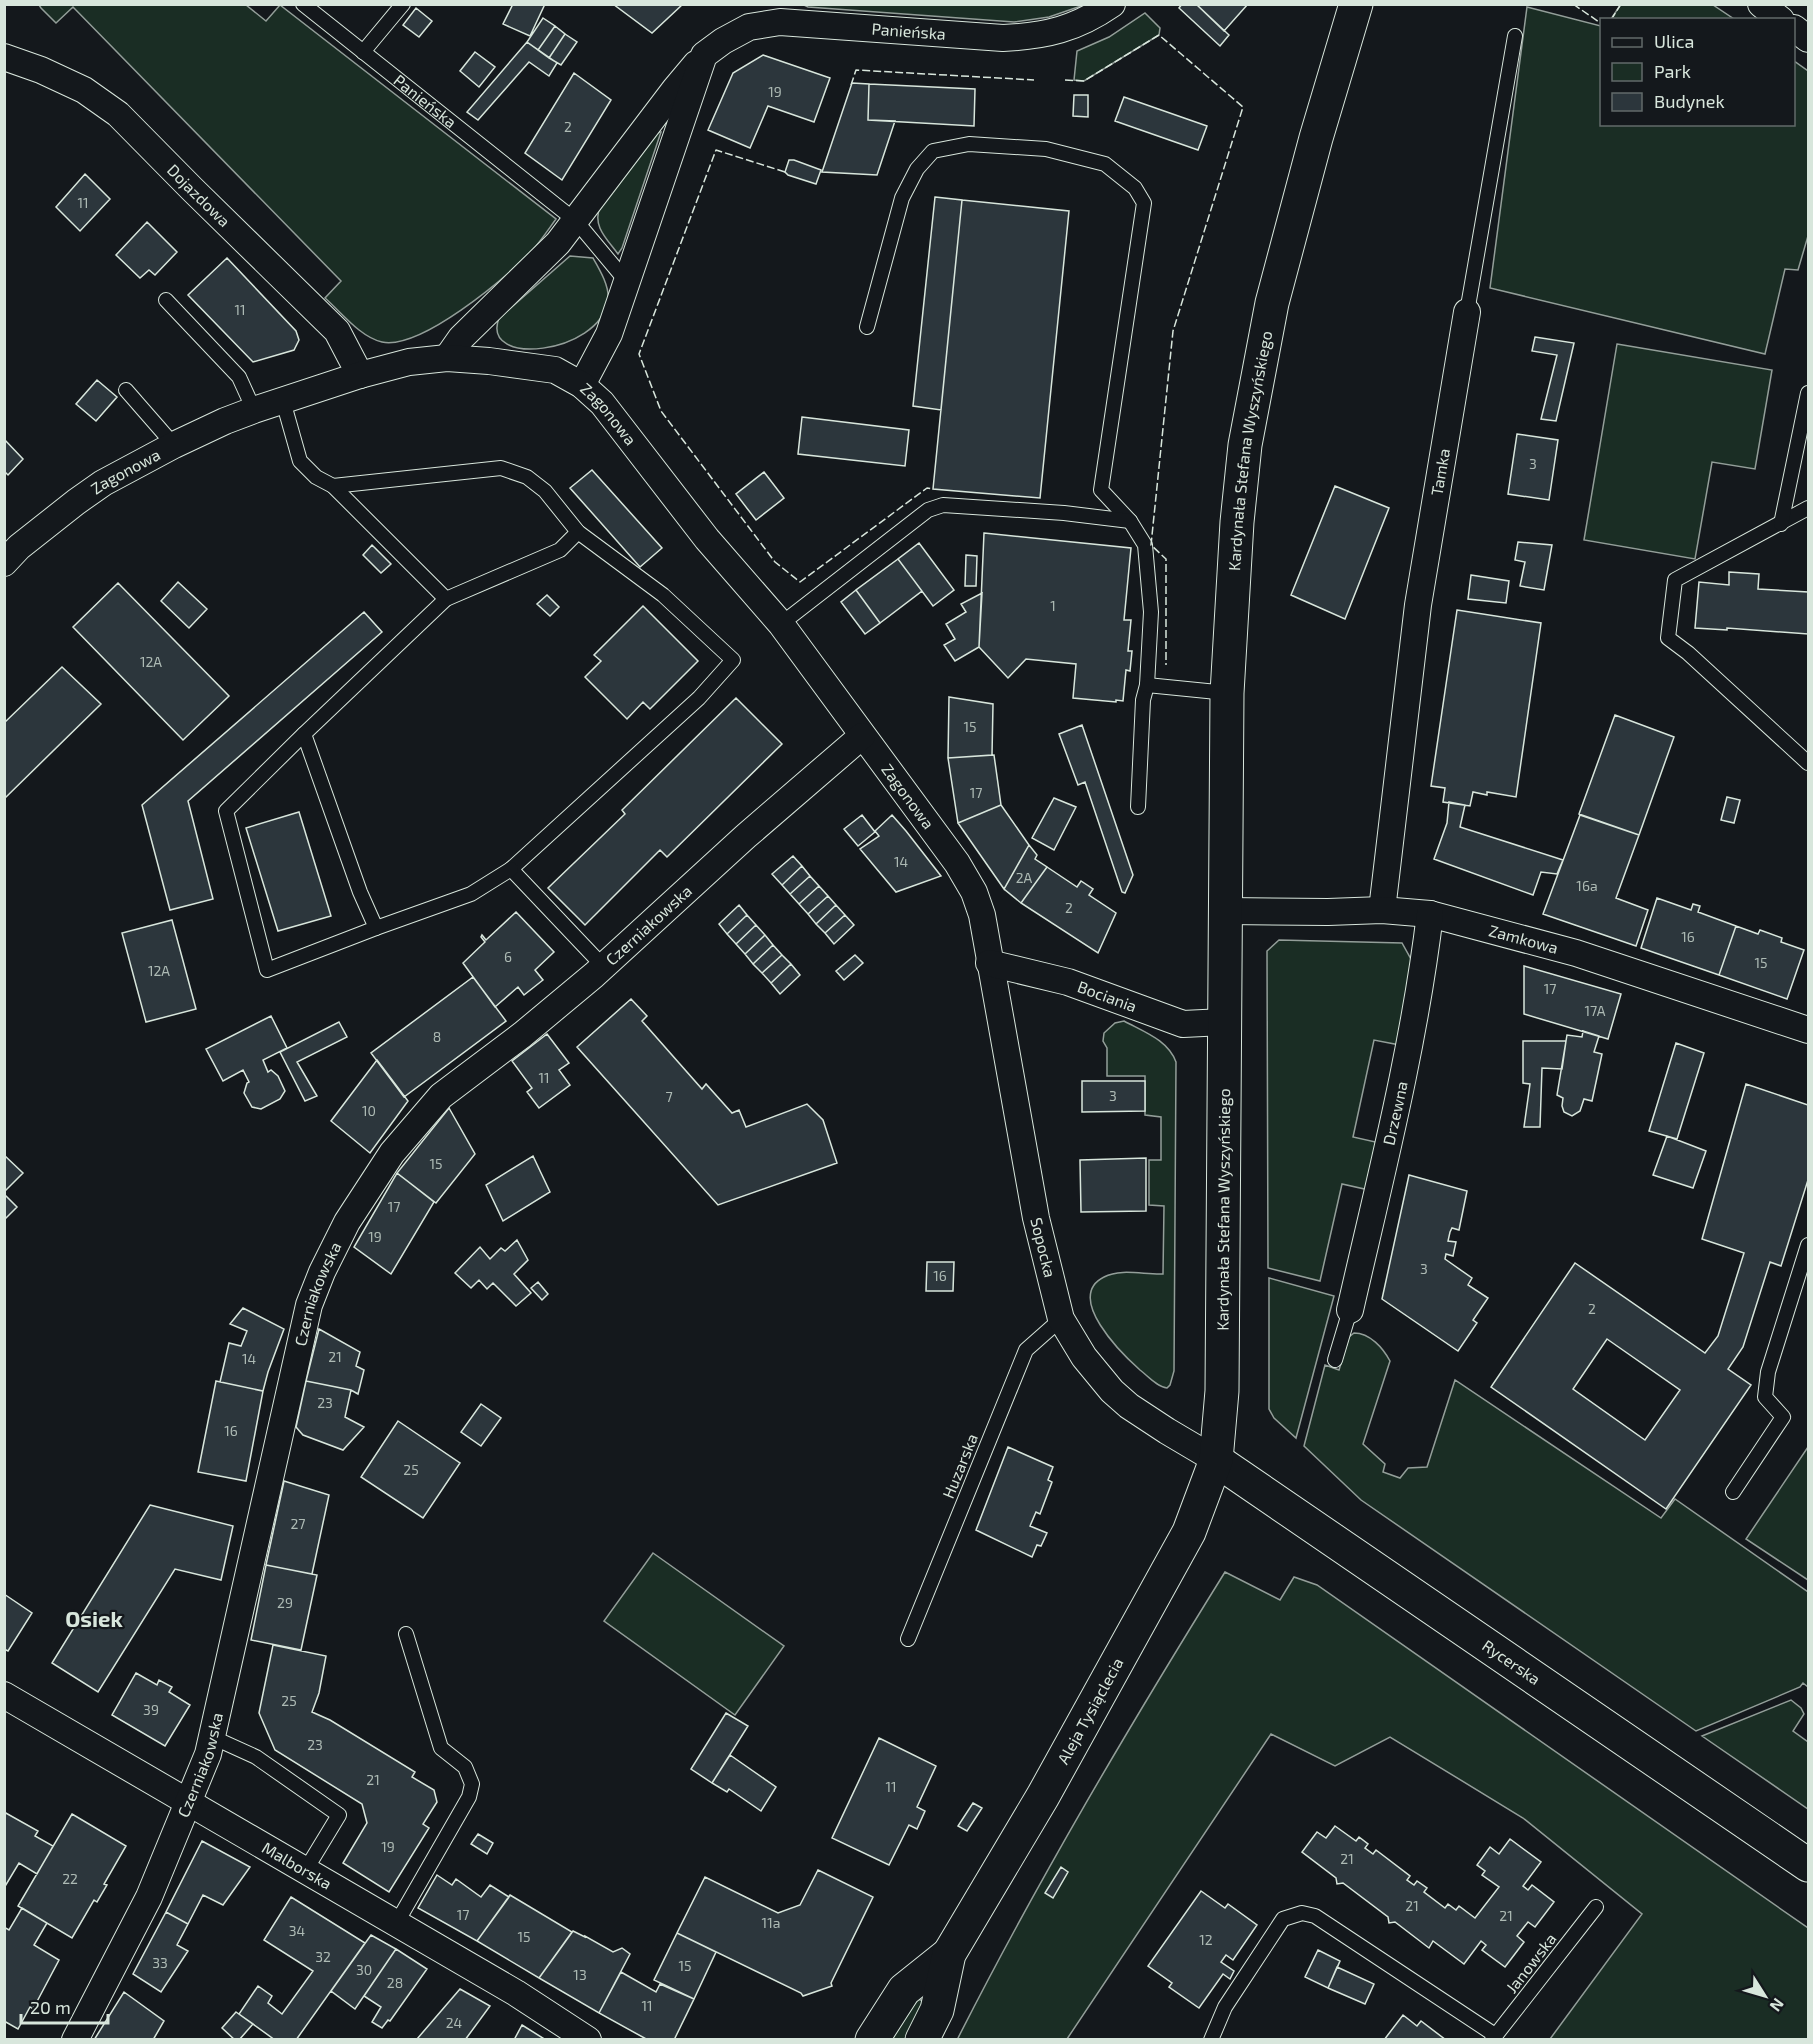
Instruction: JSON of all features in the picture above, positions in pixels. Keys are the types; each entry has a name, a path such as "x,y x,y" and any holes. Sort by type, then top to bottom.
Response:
{"main road":[{"name":"Kardynała Stefana Wyszyńskiego","path":"1216,1460 1222,1391 1227,693 1237,522 1245,445 1272,303 1356,4"},
{"name":"Rycerska","path":"1216,1460 1809,1865"},
{"name":"Aleja Tysiąclecia","path":"922,2040 937,2010 949,1954 1042,1796 1189,1532 1216,1460"},
{"name":"Aleja Tysiąclecia","path":"872,2040 904,1990 949,1954"}],"street":[{"name":"Panieńska","path":"447,358 460,338 558,243 675,89 705,55 723,41 749,27 778,13 1014,38 1046,35 1085,21 1112,4"},
{"path":"1761,4 1779,18"},
{"path":"1795,29 1809,39"},
{"path":"582,385 609,334 705,55"},
{"name":"Dojazdowa","path":"4,57 41,69 84,90 118,114 337,331 360,375"},
{"name":"Tamka","path":"1382,910 1418,605 1467,312"},
{"name":"Zagonowa","path":"4,563 19,547 75,502 103,483 174,445 254,410 360,375 409,362 447,358 489,360 555,370 582,385 602,402 707,539 781,624 957,863 974,892 982,915 989,963"},
{"name":"Czerniakowska","path":"75,2040 149,1898 208,1754 309,1305 322,1272 347,1222 392,1154 441,1096 522,1035 603,966 862,736"},
{"name":"Zamkowa","path":"1227,911 1382,910 1430,914 1576,953 1809,1030"},
{"name":"Drzewna","path":"1350,1310 1403,1081 1423,970 1430,914"},
{"name":"Bociania","path":"989,963 1068,982 1183,1024 1224,1022"},
{"name":"Sopocka","path":"989,963 1036,1218 1061,1318 1084,1357 1112,1391 1129,1406 1216,1460"},
{"name":"Malborska","path":"4,1695 516,1993 588,2040"}],"lane":[{"name":"Panieńska","path":"303,4 576,221 627,282"},
{"path":"363,52 403,4"},
{"name":"Tamka","path":"1467,312 1515,36"},
{"path":"867,327 902,198 917,169 933,151 969,144 1046,149 1106,164 1136,188 1144,203 1101,490 1130,521 1145,545 1151,612 1148,685 1143,700 1138,807"},
{"path":"166,300 238,377 254,410"},
{"path":"126,390 174,445"},
{"path":"1781,524 1809,393"},
{"path":"283,401 300,461 316,477 333,486 446,599"},
{"path":"333,486 501,468 527,477 545,491 578,532 663,595 733,660 699,698 511,869 471,894 267,970 226,811 446,599 560,550 578,532"},
{"path":"781,624 928,510 943,505 1064,513 1130,521"},
{"path":"1809,508 1674,580 1668,638 1688,653 1809,763"},
{"path":"1148,685 1227,693"},
{"path":"304,734 360,892 376,928"},
{"path":"511,869 603,966"},
{"path":"1733,1492 1783,1416 1765,1397 1768,1372 1809,1245"},
{"path":"1335,1360 1350,1310"},
{"name":"Huzarska","path":"908,1639 1026,1350 1061,1318"},
{"path":"396,1924 469,1797 472,1784 465,1767 441,1748 406,1634"},
{"path":"212,1737 256,1757 339,1815 305,1872"},
{"name":"Janowska","path":"1494,2037 1596,1906"},
{"path":"1210,2040 1226,2007 1283,1919 1302,1913 1315,1916 1494,2037"}],"green space":[{"path":"1621,4 1713,5 1732,18 1612,18"},
{"path":"39,5 246,5 266,21 280,5 556,219 531,252 502,279 461,310 418,335 398,342 382,342 374,339 359,330 325,298 341,281 73,7 56,23"},
{"path":"804,5 1084,5 1049,17 1014,22"},
{"path":"1527,7 1600,26 1600,126 1795,126 1795,62 1808,71 1808,236 1798,270 1785,269 1765,354 1490,288"},
{"path":"1145,13 1160,28 1159,35 1084,81 1074,80 1077,51 1109,37"},
{"path":"657,132 661,132 618,254 599,226 600,207"},
{"path":"570,256 593,258 601,273 606,284 608,301 600,319 584,333 565,343 543,348 523,349 507,344 498,334 499,318"},
{"path":"1617,344 1772,370 1755,469 1712,462 1695,559 1584,540"},
{"path":"1279,940 1402,943 1412,961 1400,1045 1374,1040 1353,1137 1380,1143 1369,1190 1342,1184 1320,1281 1268,1268 1267,951"},
{"path":"1124,1021 1161,1042 1176,1062 1174,1371 1167,1388 1156,1383 1121,1352 1100,1325 1090,1298 1093,1286 1111,1274 1125,1272 1163,1274 1164,1206 1149,1205 1149,1160 1161,1160 1161,1117 1145,1115 1145,1076 1107,1076 1107,1048 1103,1041 1104,1033 1115,1023"},
{"path":"1269,1278 1334,1296 1296,1438 1274,1418 1269,1409"},
{"path":"1354,1333 1375,1342 1390,1361 1363,1444 1385,1464 1383,1472 1400,1478 1408,1468 1427,1467 1455,1380 1661,1518 1675,1499 1808,1592 1808,1687 1803,1683 1800,1687 1696,1731 1361,1500 1304,1446 1325,1365 1339,1370 1349,1337"},
{"path":"1808,1447 1808,1580 1746,1539"},
{"path":"653,1553 784,1646 735,1715 604,1621"},
{"path":"1225,1572 1280,1600 1294,1577 1317,1585 1808,1928 1808,2039 1550,2039 1642,1914 1523,1818 1390,1737 1335,1766 1271,1734 1067,2039 957,2040 1086,1803"},
{"path":"1791,1700 1801,1708 1804,1714 1793,1731 1808,1742 1808,1809 1702,1736"},
{"path":"918,1999 923,2001 922,2005 905,2039 889,2040"}],"building":[{"path":"513,4 545,4 530,36 503,24"},
{"path":"613,4 683,4 652,33"},
{"path":"1182,4 1196,4 1229,35 1220,46 1179,8"},
{"path":"1196,4 1248,4 1224,31"},
{"path":"416,8 432,21 419,37 403,25"},
{"path":"543,18 555,26 538,50 527,42"},
{"path":"555,26 565,34 549,58 538,50"},
{"path":"565,34 577,42 561,65 549,58"},
{"path":"527,42 557,63 549,76 529,62 478,120 467,112"},
{"path":"475,52 495,67 479,87 460,71"},
{"path":"763,55 830,78 814,122 768,106 750,148 708,130 733,73"},
{"path":"574,73 611,100 562,180 525,153"},
{"path":"852,83 869,84 868,120 895,121 877,175 822,172"},
{"path":"869,84 975,89 974,126 868,120"},
{"path":"1074,95 1088,95 1088,117 1073,116"},
{"path":"1124,97 1207,126 1198,150 1115,121"},
{"path":"789,160 821,170 816,184 788,175 785,172"},
{"path":"85,174 110,199 80,231 56,207"},
{"path":"935,197 962,200 941,410 913,406"},
{"path":"962,200 1069,211 1040,498 933,489"},
{"path":"147,222 177,252 155,275 149,270 140,278 116,255"},
{"path":"227,258 296,331 299,340 294,350 253,362 188,295"},
{"path":"1535,337 1574,343 1556,421 1541,419 1557,355 1532,351"},
{"path":"97,380 117,397 96,421 76,404"},
{"path":"802,417 909,430 905,466 798,454"},
{"path":"1517,434 1558,440 1549,500 1508,494"},
{"path":"4,439 23,459 8,475 4,471"},
{"path":"592,470 662,548 640,567 570,488"},
{"path":"764,472 784,498 756,520 736,494"},
{"path":"1335,486 1389,508 1345,619 1291,595"},
{"path":"984,533 1131,548 1124,620 1131,620 1128,651 1132,651 1130,671 1126,670 1123,701 1073,698 1076,664 1026,659 1008,678 979,647"},
{"path":"1518,542 1552,545 1544,590 1520,586 1525,562 1515,560"},
{"path":"919,543 954,590 933,606 898,559"},
{"path":"372,545 391,564 381,573 363,555"},
{"path":"966,555 977,556 976,586 965,586"},
{"path":"898,559 922,591 880,623 856,590"},
{"path":"1729,572 1759,574 1758,589 1808,592 1808,634 1695,628 1699,582 1729,585"},
{"path":"1471,575 1509,581 1506,603 1468,599"},
{"path":"178,582 207,609 189,628 161,601"},
{"path":"118,583 229,696 183,740 73,627"},
{"path":"856,590 880,623 865,634 841,602"},
{"path":"982,593 979,647 955,661 944,645 955,639 946,624 966,612 961,604"},
{"path":"547,595 559,607 550,616 537,604"},
{"path":"643,606 698,661 650,709 643,702 627,719 585,677 601,661 594,655"},
{"path":"1457,610 1541,623 1516,797 1473,792 1470,806 1443,802 1445,788 1431,786"},
{"path":"364,612 382,632 188,801 213,899 170,910 142,805"},
{"path":"62,667 101,704 4,799 4,723"},
{"path":"949,697 993,704 992,755 948,758"},
{"path":"736,698 782,744 667,857 660,850 585,925 548,888 625,814 622,810"},
{"path":"1615,715 1674,737 1639,835 1579,814"},
{"path":"1082,725 1133,875 1125,893 1122,892 1085,782 1078,785 1059,734"},
{"path":"994,755 1001,805 958,823 948,758"},
{"path":"1727,797 1740,800 1734,823 1721,820"},
{"path":"1054,798 1076,807 1054,850 1032,838"},
{"path":"1449,802 1465,805 1460,827 1563,860 1557,874 1541,872 1533,895 1434,859 1447,823"},
{"path":"1001,805 1029,845 1004,889 958,823"},
{"path":"299,812 331,916 278,931 246,828"},
{"path":"862,815 875,832 858,846 844,829"},
{"path":"892,815 941,876 896,892 860,849 879,836 875,831"},
{"path":"1580,815 1639,835 1616,898 1648,910 1636,946 1543,914"},
{"path":"1029,845 1037,855 1035,859 1047,867 1021,903 1004,889"},
{"path":"793,856 802,866 782,885 772,874"},
{"path":"802,866 810,876 790,894 782,885"},
{"path":"1047,867 1077,887 1081,881 1093,889 1089,895 1116,913 1098,953 1021,903"},
{"path":"810,876 819,886 799,904 790,894"},
{"path":"819,886 828,896 808,914 799,904"},
{"path":"828,896 836,905 816,924 808,914"},
{"path":"1657,898 1691,910 1693,904 1700,906 1698,912 1736,926 1719,975 1641,948"},
{"path":"739,905 747,915 727,934 719,924"},
{"path":"836,905 845,915 825,933 816,924"},
{"path":"516,912 554,952 535,970 543,980 524,995 518,987 495,1007 463,963 485,942 482,935 486,940"},
{"path":"747,915 756,925 736,944 727,934"},
{"path":"845,915 854,925 834,944 825,933"},
{"path":"172,920 196,1009 146,1022 122,933"},
{"path":"756,925 765,935 745,954 736,944"},
{"path":"1736,926 1758,934 1760,930 1782,938 1781,942 1804,950 1787,999 1719,975"},
{"path":"765,935 773,945 753,964 745,954"},
{"path":"773,945 782,955 762,973 753,964"},
{"path":"782,955 791,964 771,983 762,973"},
{"path":"855,955 863,963 844,980 836,971"},
{"path":"791,964 800,975 780,994 771,983"},
{"path":"1524,966 1621,994 1608,1039 1524,1014"},
{"path":"473,977 506,1021 404,1097 371,1053"},
{"path":"631,999 647,1016 642,1021 702,1089 706,1084 732,1113 739,1110 746,1127 807,1104 823,1120 837,1163 718,1205 577,1047"},
{"path":"271,1016 287,1048 263,1060 268,1072 271,1070 278,1076 285,1091 280,1099 261,1109 252,1107 244,1093 249,1082 243,1070 223,1081 206,1049"},
{"path":"339,1022 347,1037 297,1062 317,1096 305,1101 280,1052"},
{"path":"1583,1031 1599,1036 1594,1052 1602,1054 1592,1101 1584,1099 1580,1111 1572,1116 1564,1112 1563,1098 1557,1095 1567,1035 1582,1037"},
{"path":"547,1034 569,1063 559,1070 570,1085 539,1108 527,1092 532,1088 512,1061"},
{"path":"1523,1041 1566,1041 1562,1069 1542,1068 1540,1127 1524,1127 1530,1084 1523,1083"},
{"path":"1676,1043 1704,1053 1677,1139 1649,1131"},
{"path":"377,1060 408,1101 370,1153 331,1121"},
{"path":"1082,1081 1145,1081 1145,1111 1082,1112"},
{"path":"1746,1084 1808,1105 1808,1180 1781,1266 1770,1262 1743,1347 1728,1369 1751,1385 1666,1509 1491,1387 1575,1263 1705,1353 1718,1336 1744,1253 1702,1239","holes":["1607,1339 1680,1390 1645,1440 1573,1389"]},
{"path":"449,1108 475,1154 436,1203 397,1173"},
{"path":"1667,1136 1706,1151 1693,1188 1653,1175"},
{"path":"4,1155 23,1173 4,1192"},
{"path":"533,1156 550,1192 503,1221 486,1185"},
{"path":"1146,1158 1146,1211 1081,1212 1080,1160"},
{"path":"397,1173 434,1202 391,1274 354,1247"},
{"path":"1409,1175 1467,1191 1459,1230 1452,1228 1448,1241 1456,1242 1453,1256 1446,1254 1445,1259 1472,1278 1468,1285 1488,1298 1473,1320 1477,1323 1458,1351 1382,1299"},
{"path":"4,1194 17,1207 4,1220"},
{"path":"517,1240 528,1260 514,1274 531,1293 516,1306 493,1283 487,1289 479,1280 471,1288 455,1273 480,1247 490,1259 501,1248 505,1251"},
{"path":"927,1262 954,1262 953,1291 926,1291"},
{"path":"538,1282 548,1294 542,1300 531,1288"},
{"path":"243,1308 284,1329 263,1391 220,1382 229,1343 241,1346 247,1331 230,1324"},
{"path":"319,1329 360,1352 356,1366 364,1370 358,1394 351,1390 306,1381"},
{"path":"216,1381 263,1391 246,1481 198,1472"},
{"path":"306,1381 351,1390 345,1417 364,1427 343,1450 303,1435 296,1427"},
{"path":"481,1404 501,1418 481,1446 461,1432"},
{"path":"398,1421 460,1463 423,1518 361,1477"},
{"path":"1008,1447 1053,1467 1048,1480 1052,1482 1040,1514 1036,1512 1030,1526 1047,1533 1041,1546 1037,1545 1032,1557 976,1530"},
{"path":"284,1481 329,1495 312,1574 266,1565"},
{"path":"150,1505 233,1526 221,1580 175,1569 98,1692 52,1663"},
{"path":"266,1565 317,1575 301,1650 251,1640"},
{"path":"4,1594 32,1613 8,1651 4,1649"},
{"path":"273,1645 326,1656 319,1693 312,1712 330,1720 415,1772 412,1777 434,1790 437,1802 423,1824 429,1828 389,1892 343,1863 367,1823 362,1804 275,1750 259,1713"},
{"path":"136,1673 157,1685 159,1680 172,1687 169,1692 190,1705 165,1746 112,1715"},
{"path":"726,1713 748,1726 712,1783 691,1769"},
{"path":"879,1738 936,1766 917,1807 925,1811 917,1829 909,1825 889,1865 832,1838"},
{"path":"730,1755 776,1787 761,1811 729,1789 727,1792 712,1783"},
{"path":"973,1803 982,1808 967,1831 958,1826"},
{"path":"4,1812 38,1831 35,1836 53,1846 37,1874 19,1863 4,1888"},
{"path":"72,1814 126,1846 104,1884 107,1885 97,1902 94,1900 72,1938 18,1906"},
{"path":"1335,1826 1356,1841 1359,1837 1368,1844 1365,1848 1373,1854 1376,1850 1410,1876 1407,1880 1414,1885 1417,1881 1427,1888 1424,1892 1445,1908 1448,1904 1456,1910 1459,1906 1475,1918 1499,1887 1482,1875 1485,1871 1477,1865 1490,1847 1499,1854 1510,1839 1541,1862 1523,1886 1528,1890 1532,1885 1554,1902 1535,1927 1528,1922 1517,1936 1524,1942 1505,1967 1482,1950 1486,1945 1481,1941 1464,1964 1433,1941 1429,1948 1395,1922 1389,1923 1388,1917 1343,1883 1337,1884 1336,1878 1302,1852 1317,1832 1326,1838"},
{"path":"478,1834 493,1843 487,1854 471,1844"},
{"path":"202,1841 250,1867 223,1905 203,1895 188,1924 166,1912"},
{"path":"1061,1867 1068,1872 1053,1898 1045,1893"},
{"path":"818,1870 873,1897 831,1983 832,1986 803,1996 677,1933 705,1877 778,1913 800,1905"},
{"path":"437,1875 452,1885 456,1879 481,1897 490,1885 509,1897 477,1941 418,1908"},
{"path":"1201,1891 1225,1908 1228,1904 1257,1925 1233,1960 1226,1955 1221,1962 1234,1971 1230,1979 1223,1974 1199,2008 1169,1987 1172,1983 1148,1966"},
{"path":"510,1895 572,1932 539,1978 477,1941"},
{"path":"291,1897 365,1943 296,2040 275,2040 239,2014 258,1986 272,1996 268,2003 282,2014 313,1971 264,1940"},
{"path":"22,1908 47,1923 34,1945 59,1960 33,2009 30,2007 18,2029 4,2021 4,1927 9,1930"},
{"path":"166,1912 188,1924 177,1945 188,1951 161,1992 133,1974"},
{"path":"573,1931 613,1952 622,1948 630,1954 599,2013 539,1978"},
{"path":"677,1933 716,1952 694,1999 654,1980"},
{"path":"371,1935 396,1949 355,2009 331,1991"},
{"path":"396,1949 427,1969 390,2021 388,2020 382,2028 372,2022 381,2007 364,1996"},
{"path":"1318,1950 1340,1961 1328,1988 1305,1977"},
{"path":"1337,1967 1374,1984 1365,2004 1328,1988"},
{"path":"621,1972 656,1992 660,1984 694,1999 674,2040 648,2040 599,2013"},
{"path":"460,1989 490,2006 465,2040 417,2039"},
{"path":"124,1992 164,2021 153,2040 94,2040"},
{"path":"236,2012 253,2024 239,2040 235,2040 222,2028"},
{"path":"1403,2015 1417,2026 1421,2021 1446,2040 1384,2040"},
{"path":"522,2025 546,2040 514,2040"}],"fence":[{"path":"1573,4 1600,23"},
{"path":"1612,18 1621,4"},
{"path":"1065,80 1084,81 1159,35 1243,107 1173,331 1151,545 1166,559 1166,665"},
{"path":"851,85 856,70 1034,80"},
{"path":"785,172 716,150 639,354 661,411 775,562 800,582 927,488 933,489"}],"district":[{"name":"Osiek","path":"94,1619"}]}
